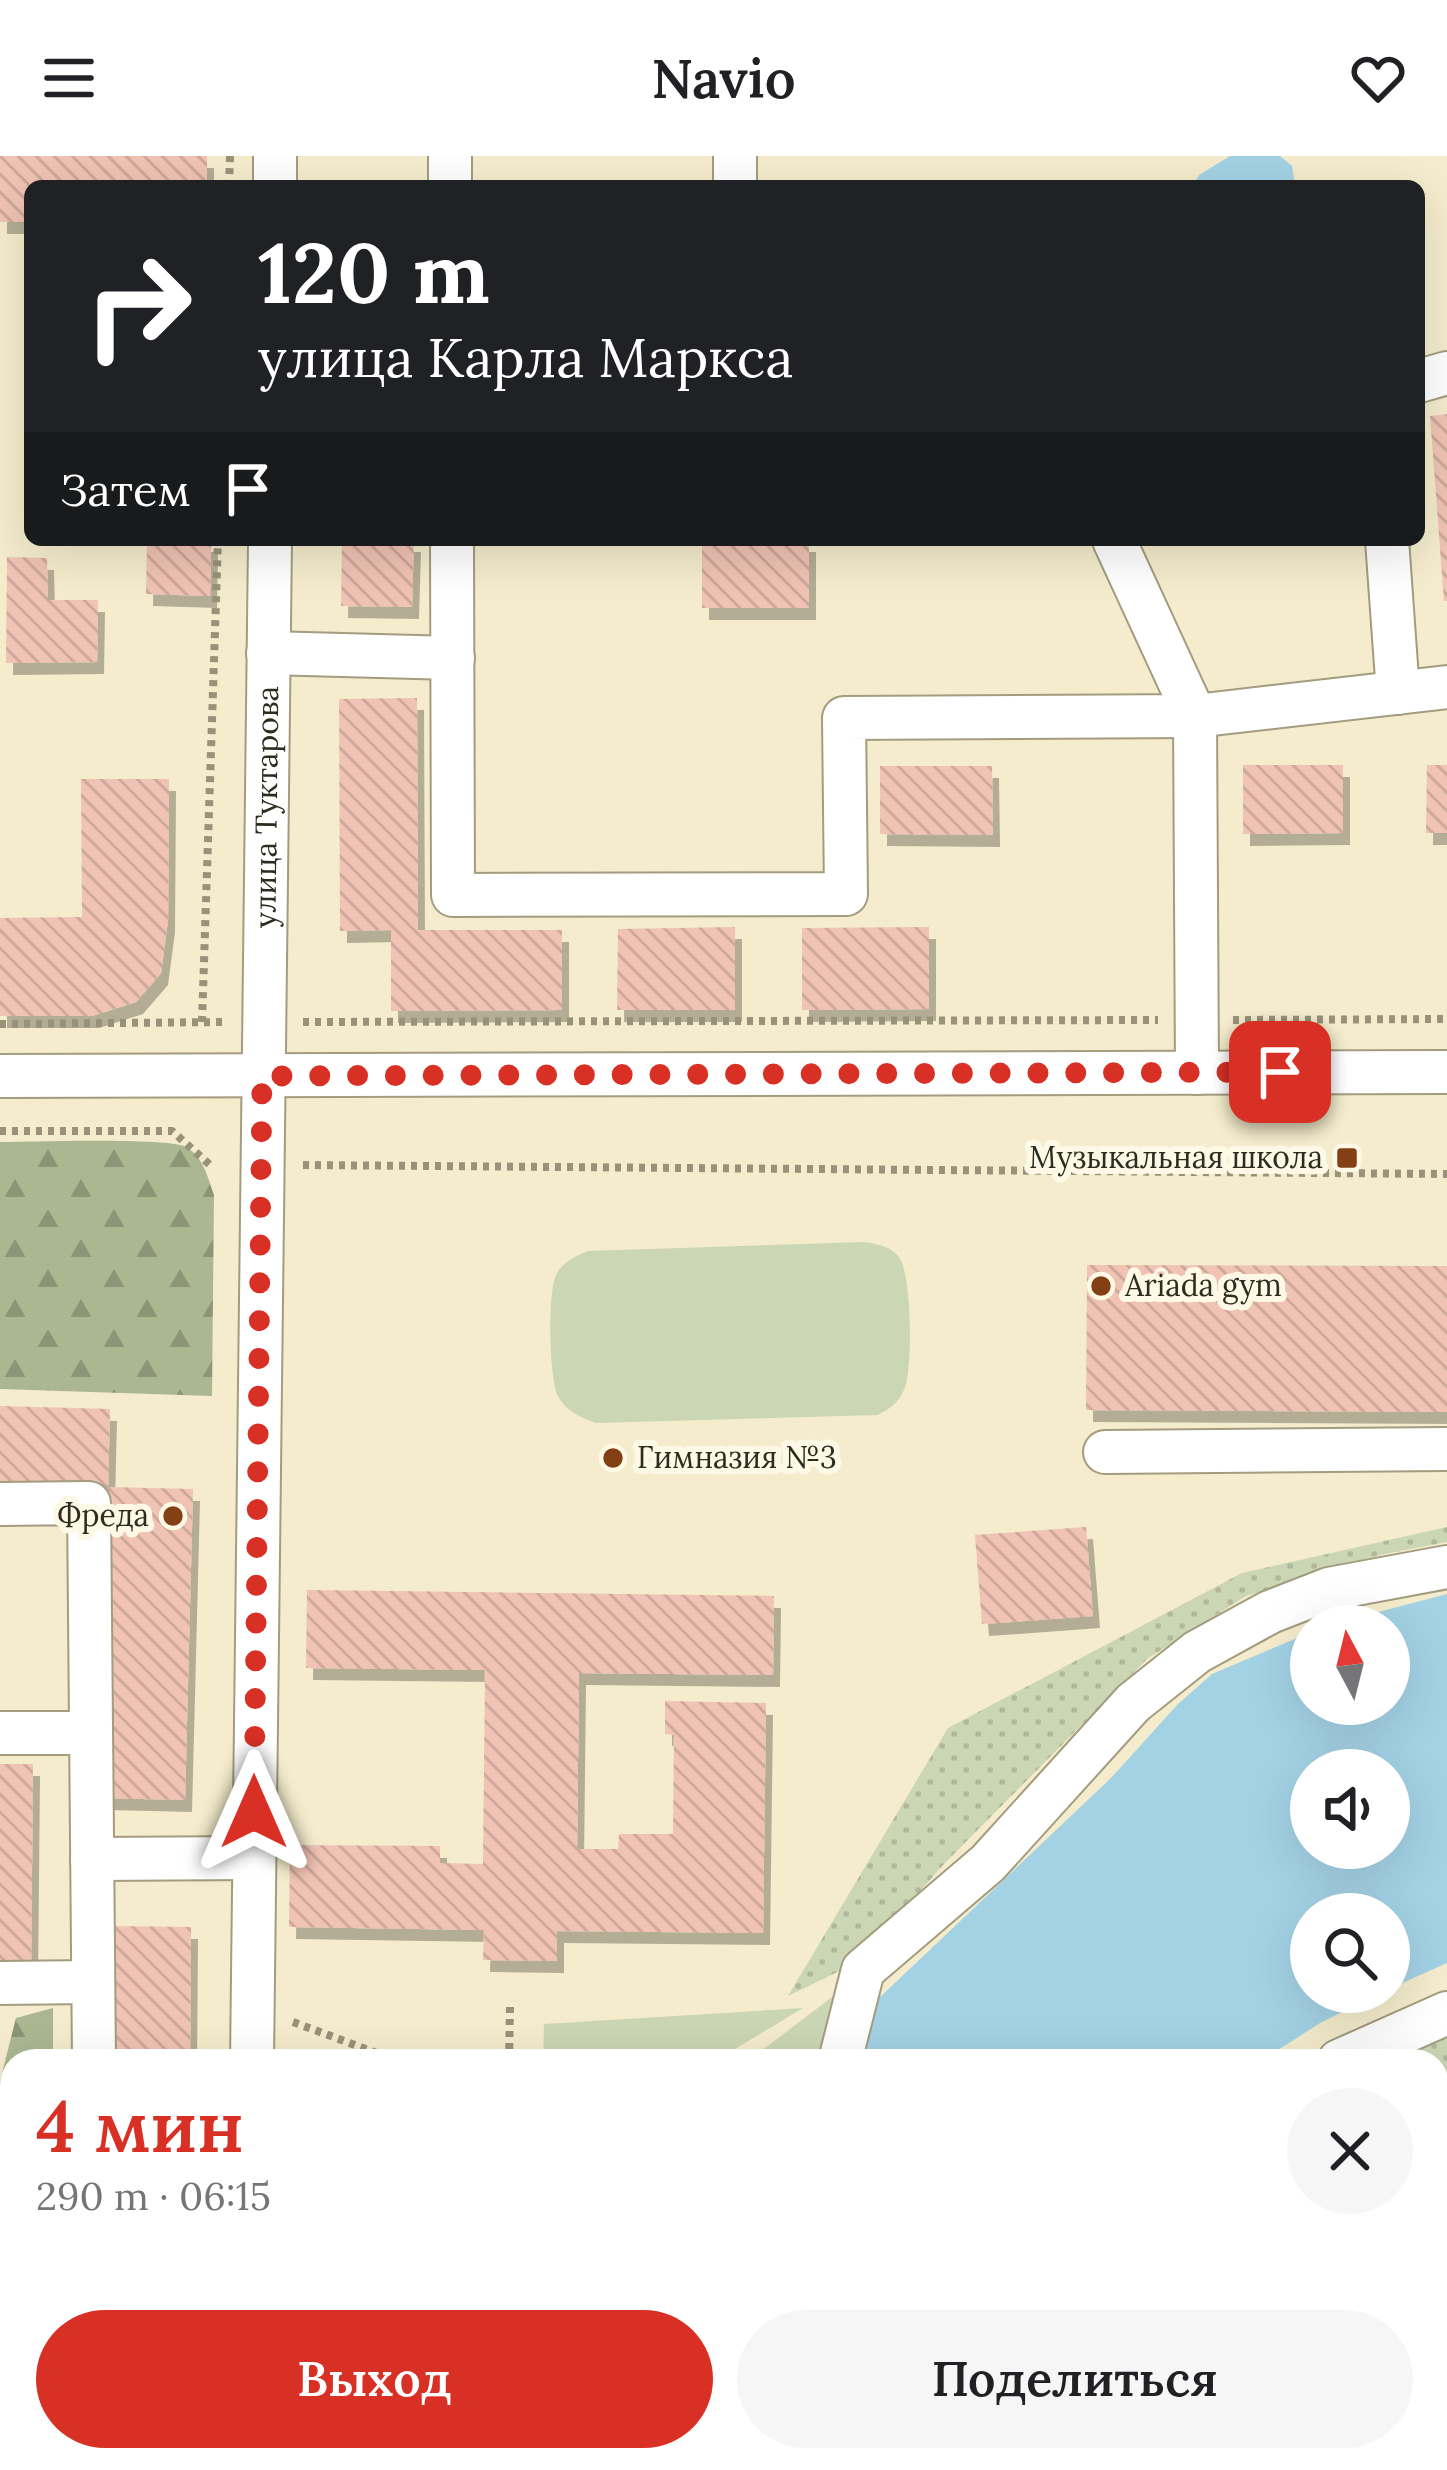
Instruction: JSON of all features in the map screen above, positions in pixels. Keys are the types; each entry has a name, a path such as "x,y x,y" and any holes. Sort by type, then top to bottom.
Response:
{"street":[{"name":"улица Туктарова","path":"252,2049 270,546"},
{"path":"452,546 454,896 845,894 844,718 1195,716 1447,687"},
{"path":"1117,546 1195,716 1197,1072"},
{"path":"1387,546 1398,693"},
{"path":"268,653 453,658"},
{"path":"0,1076 1447,1072"},
{"path":"1105,1452 1447,1450"},
{"path":"0,1504 88,1503 94,2049"},
{"path":"843,2049 863,1970 988,1863 1133,1703 1197,1652 1270,1612 1329,1589 1447,1568"},
{"path":"0,1733 91,1732"},
{"path":"92,1859 254,1858"},
{"path":"0,1982 93,1982"},
{"path":"1366,2049 1447,2013"}],"path":[{"path":"202,1022 218,546"},
{"path":"0,1024 1447,1019"},
{"path":"0,1131 172,1131 210,1165"},
{"path":"260,1165 1447,1174"},
{"path":"509,2049 510,2007"},
{"path":"252,2008 365,2049"}],"green space":[{"path":"0,1142 154,1142 186,1147 197,1156 214,1195 212,1396 0,1389"},
{"path":"864,1242 899,1257 909,1302 907,1380 899,1399 882,1413 596,1423 570,1410 558,1396 551,1354 552,1297 557,1273 575,1257 588,1251"},
{"path":"1447,1527 1447,1542 1380,1555 1246,1596 1147,1659 944,1864 856,1963 788,1996 948,1728 1242,1573"},
{"path":"840,1991 822,2049 764,2049"},
{"path":"53,2008 53,2049 8,2049 16,2018"},
{"path":"803,2008 735,2049 543,2049 544,2024"},
{"path":"1447,2027 1447,2049 1401,2049"}],"water":[{"path":"1230,156 1280,156 1292,166 1294,180 1196,180"},
{"path":"1447,1594 1447,1963 1410,1980 1410,1893 1290,1893 1290,2013 1340,2013 1280,2049 864,2049 878,1999 1111,1778 1212,1674 1290,1641 1290,1725 1410,1725 1410,1605 1405,1605"}],"building":[{"path":"0,156 207,156 207,180 24,180 24,222 0,222"},
{"path":"1447,414 1447,601 1444,601 1430,416"},
{"path":"147,546 211,546 210,596 146,594"},
{"path":"342,546 414,546 412,607 341,606"},
{"path":"702,546 809,546 809,608 702,608"},
{"path":"7,557 47,558 48,600 98,600 97,662 6,663"},
{"path":"417,698 418,930 562,930 562,1010 391,1011 391,930 340,931 339,699"},
{"path":"1243,765 1343,765 1343,833 1243,834"},
{"path":"1427,765 1447,765 1447,833 1426,833"},
{"path":"880,766 992,766 993,835 880,834"},
{"path":"81,779 169,779 168,920 161,973 136,1002 92,1016 0,1016 0,918 82,917"},
{"path":"735,927 735,1010 617,1010 618,929"},
{"path":"929,927 929,1009 802,1010 802,928"},
{"path":"1087,1265 1447,1266 1447,1412 1086,1410"},
{"path":"0,1406 110,1409 108,1487 0,1484"},
{"path":"108,1487 193,1489 185,1800 101,1798"},
{"path":"1086,1527 1093,1616 982,1624 975,1535"},
{"path":"307,1590 774,1596 773,1675 579,1673 577,1849 618,1849 619,1834 673,1834 674,1735 665,1734 665,1701 766,1703 763,1933 557,1931 557,1961 483,1960 484,1930 289,1927 290,1845 440,1846 440,1863 483,1864 485,1670 306,1668"},
{"path":"0,1764 33,1764 31,1972 0,1972"},
{"path":"110,1926 191,1927 190,2049 109,2049"}],"place":[{"name":"Музыкальная школа","path":"1347,1158"},
{"name":"Ariada gym","path":"1101,1286"},
{"name":"Гимназия №3","path":"613,1458"},
{"name":"Фреда","path":"173,1516"}],"route":[{"path":"254,1812 262,1076 1280,1072"}]}
